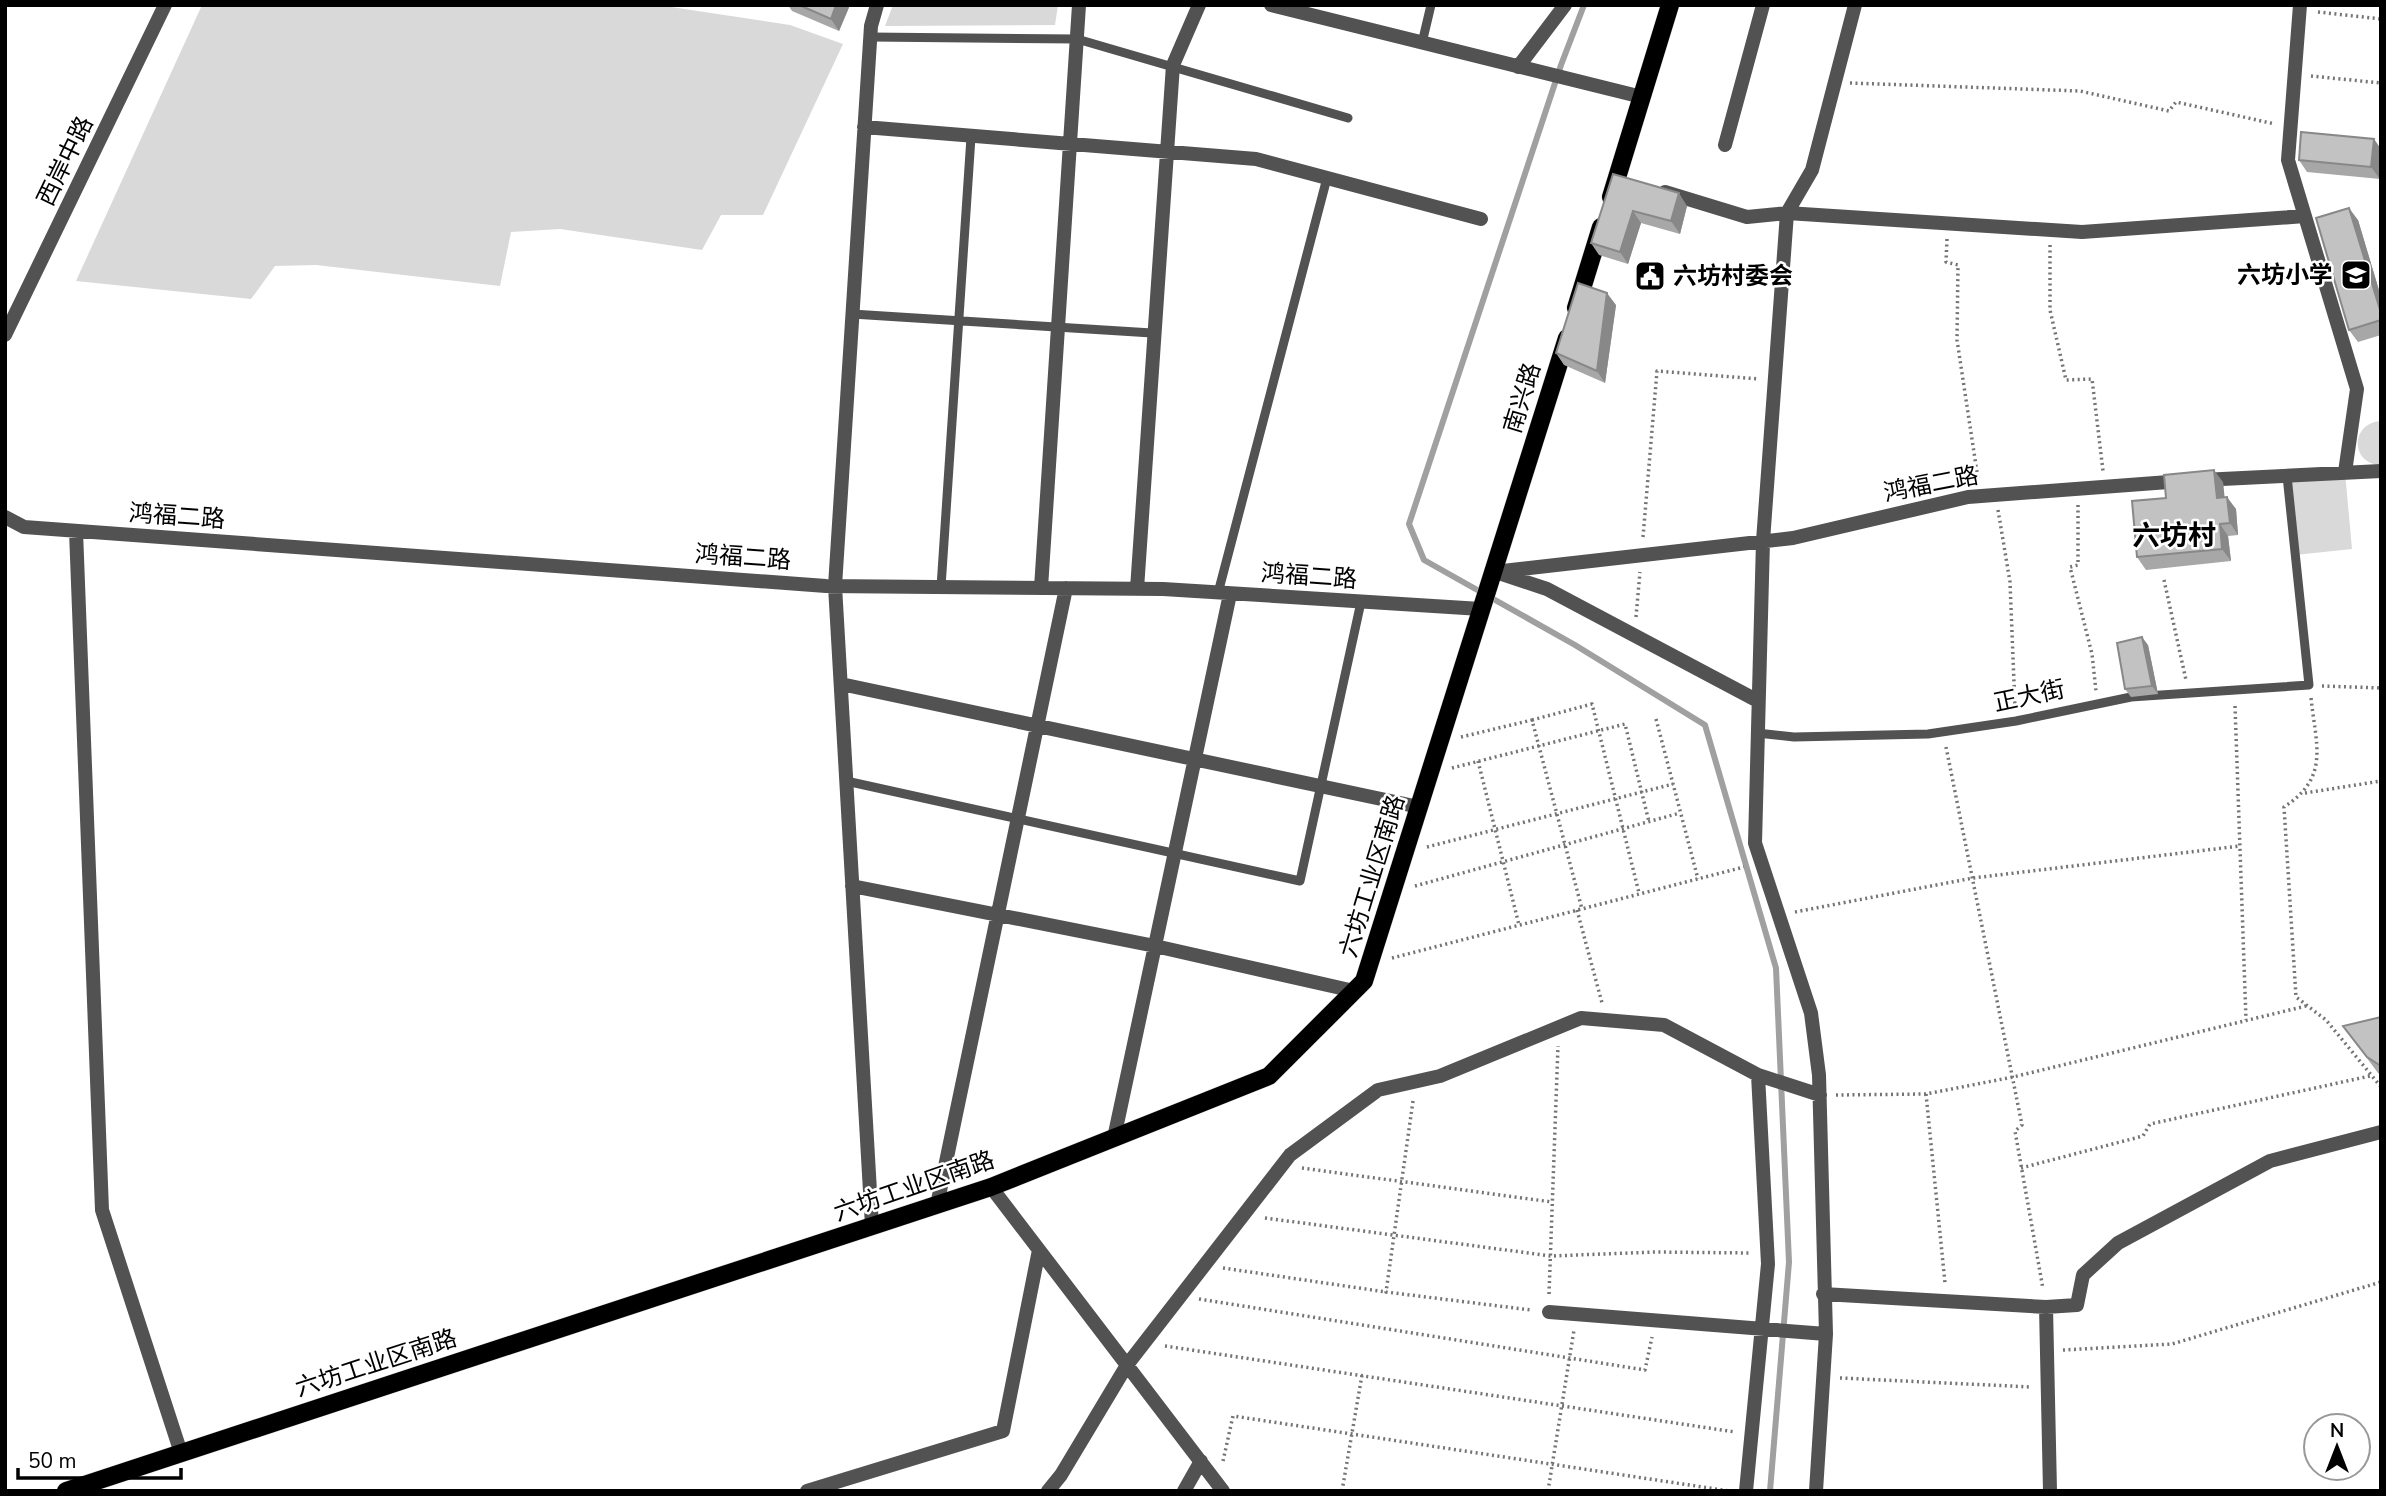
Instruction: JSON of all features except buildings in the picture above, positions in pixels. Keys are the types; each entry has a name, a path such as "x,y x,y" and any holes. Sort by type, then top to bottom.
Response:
{"main road":[{"name":"南兴路","path":"1481,607 1623,179 1642,97 1670,5"},
{"name":"六坊工业区南路","path":"66,1491 990,1187 1269,1076 1364,981 1481,607"}],"street":[{"name":"西岸中路","path":"5,335 164,5"},
{"path":"872,1226 835,586 870,37 877,5"},
{"path":"1041,588 1079,5"},
{"path":"1138,589 1173,65 1199,5"},
{"path":"1270,5 1292,8 1642,97"},
{"path":"1518,67 1565,5"},
{"path":"1725,145 1763,5"},
{"path":"1816,1491 1826,1334 1820,1095 1811,1013 1755,844 1757,733 1763,541 1787,213 1812,170 1855,5"},
{"path":"2300,8 2288,160 2357,389 2345,472"},
{"path":"864,127 1070,146 1256,159 1481,219"},
{"path":"1656,189 1747,217 1787,213 2082,232 2305,216"},
{"name":"鸿福二路","path":"1493,576 1642,555 1793,538 1988,495 2381,471"},
{"name":"鸿福二路","path":"5,517 24,527 835,586 1138,589 1481,607"},
{"path":"76,531 102,1210 181,1453"},
{"path":"1493,576 1547,589 1758,701"},
{"path":"937,1205 1066,588"},
{"path":"1114,1138 1195,757 1224,593"},
{"path":"841,684 1195,757 1419,807"},
{"path":"852,886 1155,946 1354,991"},
{"path":"1048,1491 1061,1475 1128,1365 1208,1266 1290,1155 1378,1090 1440,1076 1581,1018 1664,1025 1758,1075 1820,1095"},
{"path":"1746,1491 1768,1253 1758,1075"},
{"path":"1823,1294 2046,1307 2077,1306 2083,1275 2118,1243 2270,1161 2381,1132"},
{"path":"990,1187 1220,1487"},
{"path":"807,1491 1003,1431 1039,1250"},
{"path":"2046,1307 2050,1491"},
{"path":"1549,1312 1826,1334"},
{"path":"1184,1491 1201,1461"}],"lane":[{"path":"1422,43 1431,5"},
{"path":"870,37 1077,39 1348,118"},
{"path":"941,587 971,137"},
{"path":"1224,593 1327,178"},
{"path":"852,314 1153,333"},
{"path":"2287,476 2309,685"},
{"path":"846,781 1300,881 1361,602"},
{"name":"正大街","path":"1757,733 1794,737 1943,732 2016,721 2098,702 2188,692 2309,685"}],"path":[{"path":"2300,8 2381,19"},
{"path":"2295,75 2381,83"},
{"path":"1834,82 2080,92 2169,111 2176,102 2291,128"},
{"path":"1948,222 1946,262 1958,265 1957,340 1988,495 2010,582 2016,721"},
{"path":"2050,229 2050,310 2066,380 2092,379 2105,487"},
{"path":"1635,636 1657,371 1775,380"},
{"path":"2078,489 2078,565 2070,567 2092,654 2098,702"},
{"path":"2164,580 2188,692"},
{"path":"2305,793 2318,761 2309,685 2381,688"},
{"path":"2234,690 2246,1020"},
{"path":"1439,743 1592,704 1639,894"},
{"path":"1656,719 1698,879"},
{"path":"1532,720 1565,845 1606,1020"},
{"path":"1430,773 1625,724 1649,822"},
{"path":"1943,732 2022,1125 2015,1131 2046,1307"},
{"path":"1478,761 1519,925"},
{"path":"2381,781 2305,793 2284,807 2295,997 2326,1020 2381,1087"},
{"path":"1405,853 1673,784"},
{"path":"1392,893 1680,813"},
{"path":"1779,915 1973,878 2240,846"},
{"path":"1370,964 1730,870"},
{"path":"1820,1095 1926,1094 2013,1077 2306,1006"},
{"path":"1208,1266 1549,1312 1559,1028"},
{"path":"2340,1038 2354,1035"},
{"path":"2021,1168 2143,1136 2150,1124 2370,1076"},
{"path":"1386,1292 1415,1082"},
{"path":"1926,1094 1946,1300"},
{"path":"1282,1166 1552,1202"},
{"path":"1245,1215 1551,1256 1655,1252 1768,1253"},
{"path":"2047,1350 2109,1350 2172,1344 2381,1282"},
{"path":"1183,1296 1645,1370 1655,1320"},
{"path":"1548,1491 1577,1314"},
{"path":"1146,1343 1751,1435"},
{"path":"1342,1491 1362,1376"},
{"path":"1824,1378 2048,1388"},
{"path":"1220,1487 1233,1416 1729,1491"}],"shaded area":[{"path":"202,5 658,5 790,25 843,44 763,215 721,215 702,250 560,229 511,232 500,286 316,265 275,266 251,299 76,281"},
{"path":"893,5 1058,5 1055,25 885,26"},
{"path":"2381,421 2381,465 2364,458 2358,443 2364,429 2371,423"},
{"path":"2345,472 2352,549 2295,555 2287,476"}],"waterway":[{"path":"1584,5 1561,65 1409,524 1424,560 1575,645 1705,725 1776,968 1789,1262 1770,1491"}],"place":[{"name":"六坊小学","path":"2356,275"},
{"name":"六坊村委会","path":"1650,276"}],"district":[{"name":"六坊村","path":"2174,535"}]}
